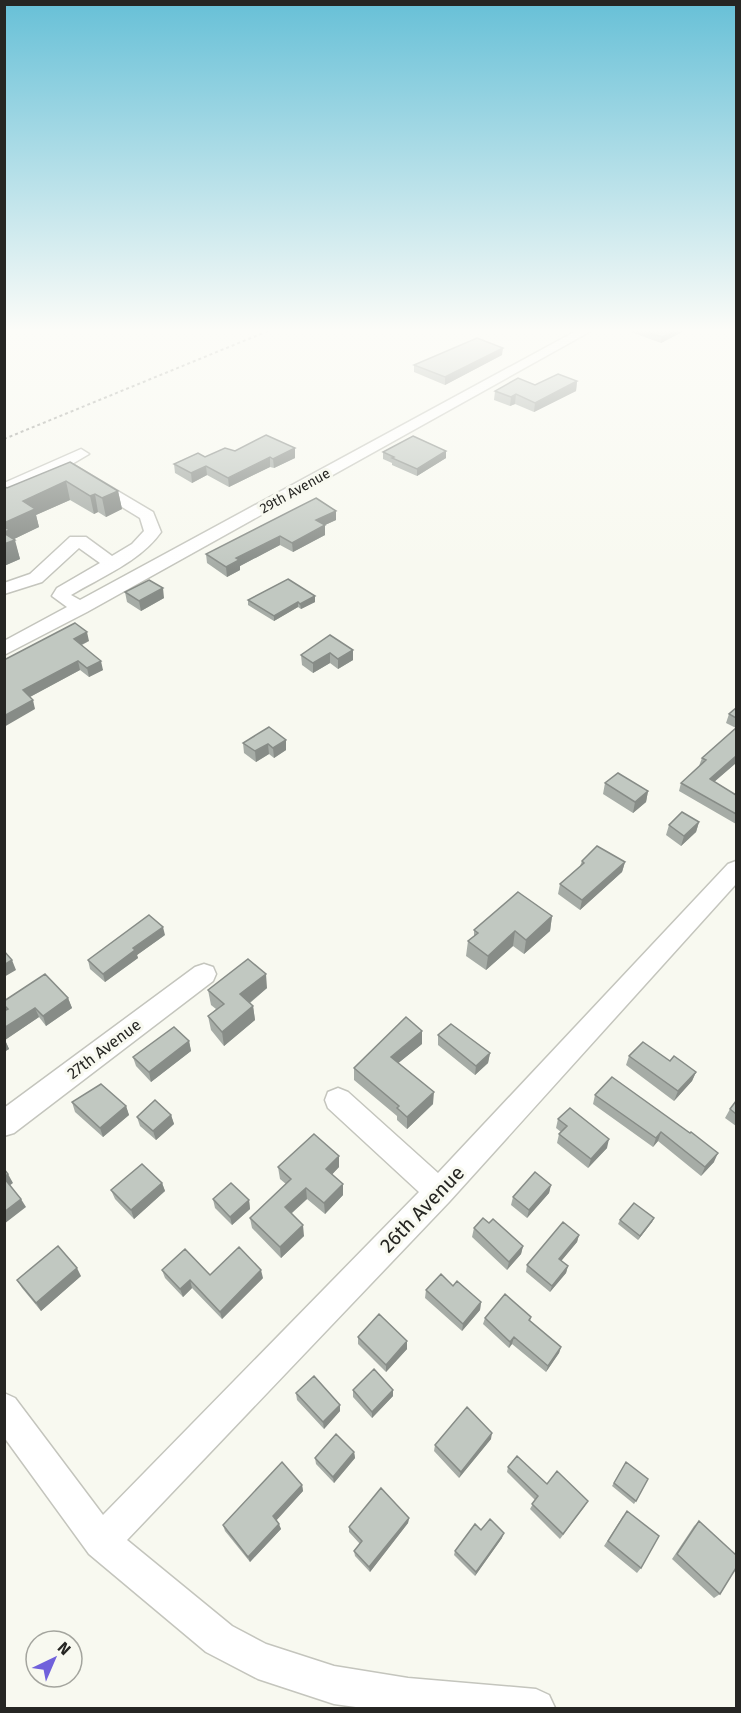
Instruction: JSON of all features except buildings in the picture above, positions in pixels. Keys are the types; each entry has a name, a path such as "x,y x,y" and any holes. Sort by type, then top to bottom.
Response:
{"street":[{"name":"29th Avenue","path":"6,646 81,608 440,411"},
{"path":"4,489 81,454"},
{"path":"60,463 147,515 153,532 138,548 110,562 63,592 61,596"},
{"path":"4,589 34,579 65,554 73,542 80,541 110,562"},
{"path":"34,579 81,608"},
{"name":"26th Avenue","path":"101,1542 439,1192 736,870"},
{"name":"27th Avenue","path":"4,1124 204,974"},
{"path":"338,1100 439,1192"},
{"path":"4,1409 101,1542 219,1639 258,1660 334,1685 408,1696 536,1708"}],"path":[{"path":"4,439 73,411"}]}
